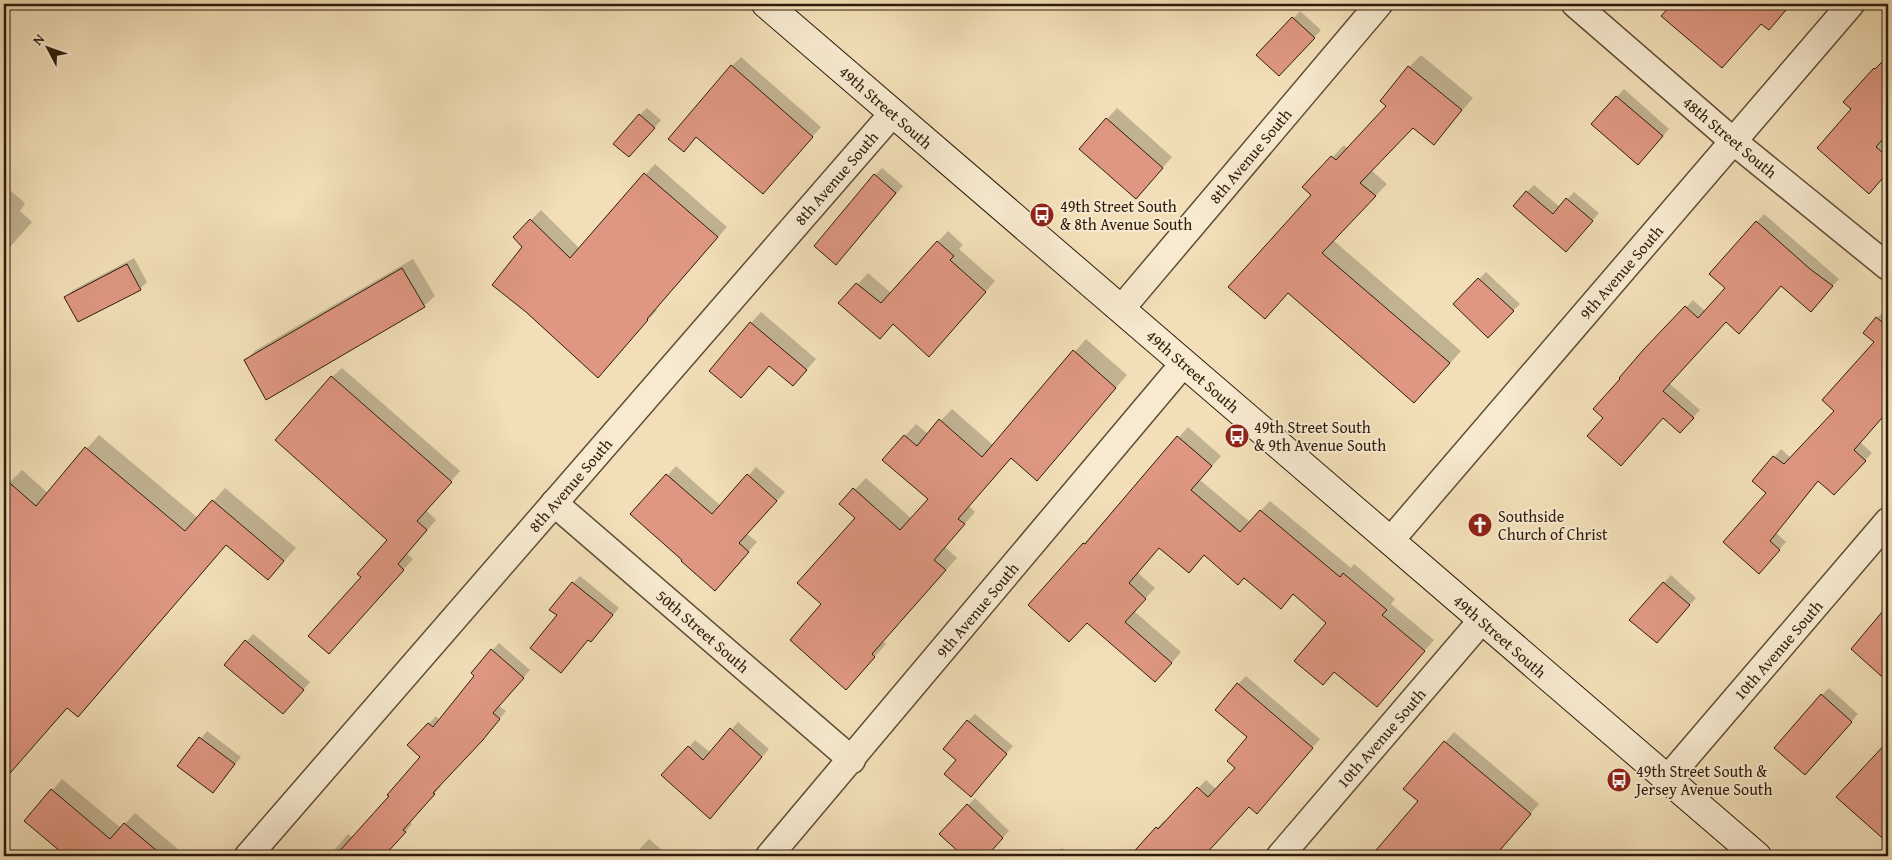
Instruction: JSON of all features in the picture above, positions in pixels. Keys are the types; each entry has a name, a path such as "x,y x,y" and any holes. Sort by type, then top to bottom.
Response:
{"main road":[{"name":"49th Street South","path":"766,4 1757,856"}],"street":[{"name":"8th Avenue South","path":"1121,309 1379,4"},
{"name":"48th Street South","path":"1575,4 1733,141 1888,267"},
{"name":"9th Avenue South","path":"1390,541 1851,4"},
{"name":"8th Avenue South","path":"248,856 892,113"},
{"name":"9th Avenue South","path":"769,856 852,760 1184,363"},
{"name":"50th Street South","path":"554,503 852,760"},
{"name":"10th Avenue South","path":"1667,779 1888,521"},
{"name":"10th Avenue South","path":"1280,856 1482,620"}],"building":[{"path":"1672,4 1791,4 1769,30 1761,24 1722,68 1661,16"},
{"path":"1292,17 1315,38 1279,76 1256,55"},
{"path":"1888,56 1888,133 1876,147 1888,157 1888,172 1869,194 1817,148 1851,109 1843,102 1874,68"},
{"path":"731,65 813,137 763,194 696,137 684,152 668,139"},
{"path":"1408,66 1462,110 1434,145 1413,128 1360,183 1376,196 1322,253 1450,363 1414,403 1288,293 1265,319 1228,287 1311,195 1302,187 1331,156 1336,160 1386,106 1380,101"},
{"path":"1616,96 1663,136 1638,165 1591,124"},
{"path":"639,114 655,128 629,157 613,144"},
{"path":"1106,118 1163,168 1136,199 1079,149"},
{"path":"644,173 718,237 598,378 526,312 492,285 522,247 513,237 530,219 570,258"},
{"path":"874,174 896,193 836,265 814,246"},
{"path":"1526,191 1553,214 1566,198 1593,221 1566,252 1513,206"},
{"path":"1756,221 1810,269 1833,286 1811,312 1781,286 1739,334 1726,322 1663,391 1694,418 1680,433 1663,418 1621,466 1587,436 1603,418 1593,409 1644,349 1685,306 1698,318 1725,288 1709,274"},
{"path":"937,241 954,256 950,260 986,292 929,357 893,324 880,339 838,303 856,283 881,303"},
{"path":"127,264 141,290 78,322 64,297"},
{"path":"402,268 425,307 266,400 244,360"},
{"path":"1478,278 1514,311 1488,338 1453,304"},
{"path":"1876,317 1888,325 1888,411 1854,450 1866,461 1834,495 1818,481 1770,541 1780,550 1759,574 1723,542 1766,493 1752,481 1773,456 1784,464 1834,411 1822,400 1874,342 1863,333"},
{"path":"750,322 807,370 793,386 769,366 741,398 709,371"},
{"path":"1073,350 1116,388 1037,481 1011,458 958,519 965,524 934,560 946,570 872,654 875,657 846,690 790,640 821,604 797,583 855,518 839,504 853,488 900,530 928,499 882,460 904,435 917,446 939,419 982,457"},
{"path":"331,376 452,482 417,521 427,530 398,564 404,570 329,654 308,636 361,577 357,574 387,540 275,440"},
{"path":"1177,436 1212,466 1191,490 1240,532 1260,510 1340,577 1343,573 1387,610 1382,615 1425,651 1377,707 1334,672 1323,685 1294,661 1326,623 1293,594 1281,609 1244,578 1238,585 1204,555 1189,573 1159,548 1129,583 1146,599 1125,622 1172,663 1155,682 1087,623 1069,642 1028,605 1083,543 1085,544"},
{"path":"85,447 185,531 212,500 284,561 268,580 226,545 78,717 67,708 4,780 4,478 36,506"},
{"path":"666,474 712,514 747,474 777,501 739,543 749,552 715,591 630,514"},
{"path":"572,582 613,615 591,642 588,640 561,673 530,648 557,615 549,610"},
{"path":"1663,582 1690,605 1657,643 1629,620"},
{"path":"1888,605 1888,682 1851,649"},
{"path":"245,640 304,690 283,714 224,665"},
{"path":"491,649 524,678 493,713 500,719 433,793 435,794 403,830 406,832 384,856 335,856 389,796 387,795 420,757 407,745 428,723 433,727 474,676 471,673"},
{"path":"1237,683 1313,748 1257,814 1249,807 1204,856 1130,856 1156,827 1158,829 1197,787 1208,797 1235,768 1227,761 1247,737 1215,710"},
{"path":"1821,694 1852,722 1805,775 1774,748"},
{"path":"967,720 1007,754 971,797 944,774 956,760 943,749"},
{"path":"730,728 762,757 710,819 661,775 688,746 703,760"},
{"path":"199,737 235,764 213,793 177,766"},
{"path":"1444,741 1531,814 1495,856 1371,856 1418,801 1403,789"},
{"path":"1888,741 1888,843 1836,797"},
{"path":"51,789 110,839 124,823 163,856 66,856 24,821"},
{"path":"967,804 1003,838 987,856 963,856 939,834"}],"place":[{"name":"49th Street South & 8th Avenue South","path":"1042,215"},
{"name":"49th Street South & 9th Avenue South","path":"1237,436"},
{"name":"Southside Church of Christ","path":"1480,525"},
{"name":"49th Street South & Jersey Avenue South","path":"1619,780"}]}
